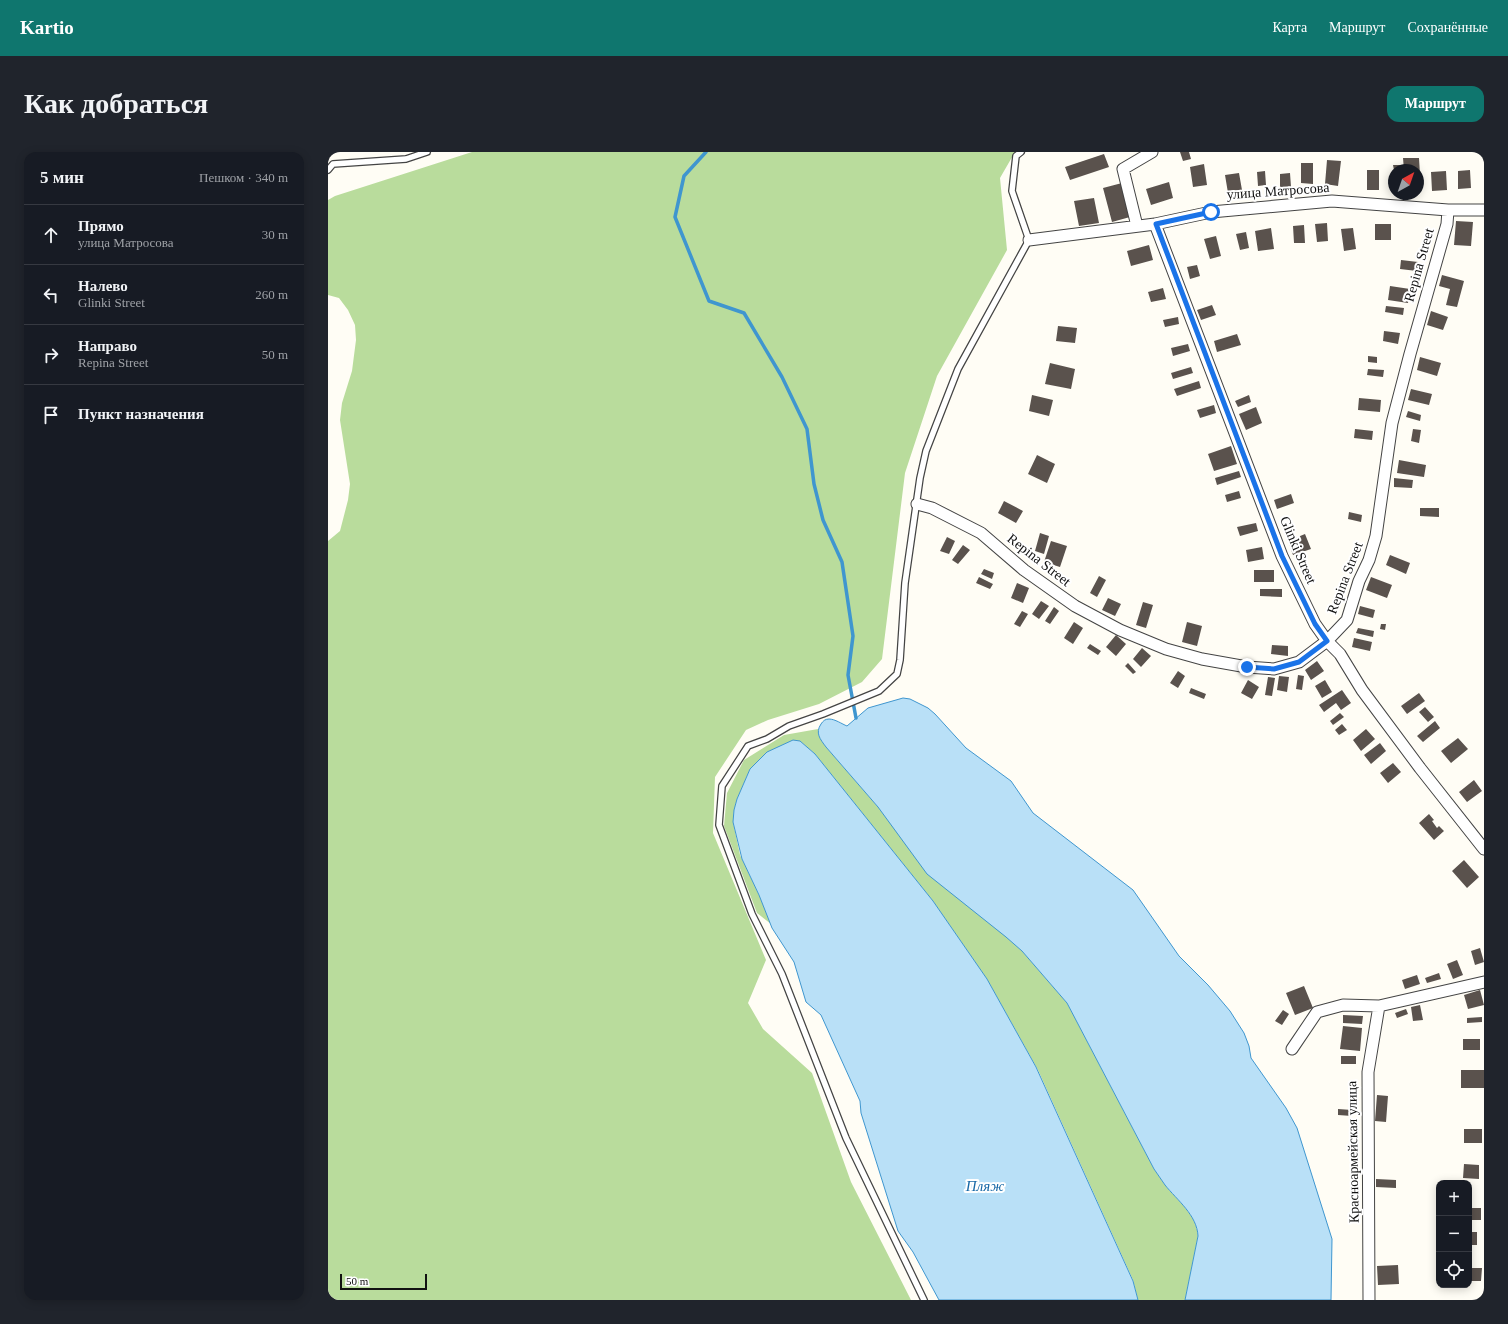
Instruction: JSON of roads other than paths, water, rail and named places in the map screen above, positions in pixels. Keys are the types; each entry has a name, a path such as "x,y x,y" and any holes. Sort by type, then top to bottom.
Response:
{"street":[{"path":"1137,226 1123,169 1152,152"},
{"name":"улица Матросова","path":"1029,240 1156,224 1211,212 1332,202 1448,210 1484,210"},
{"name":"Repina Street","path":"917,504 932,508 981,533 1024,570 1075,606 1120,630 1166,649 1202,659 1247,667 1274,669 1299,662 1327,641 1347,620 1359,581 1369,560 1376,536 1392,423 1447,224 1448,210"},
{"name":"Glinki Street","path":"1156,224 1282,556 1315,624 1327,641 1340,654 1362,690 1420,768 1484,849"},
{"path":"1292,1049 1317,1012 1343,1005 1380,1006 1484,982"},
{"name":"Красноармейская улица","path":"1369,1300 1368,1072 1380,1006"}],"lane":[{"path":"328,170 333,164 406,159 427,152"},
{"path":"924,1300 846,1138 782,974 752,914 719,825 722,786 748,746 767,739 789,726 879,691 897,674 900,660 905,584 920,478 926,451 958,369 1029,240 1012,191 1016,156 1021,152"}],"water":[{"path":"903,698 910,699 928,708 966,748 1011,781 1033,813 1133,890 1179,956 1208,985 1230,1011 1244,1033 1249,1046 1251,1058 1286,1108 1297,1128 1332,1239 1331,1300 1185,1300 1198,1236 1197,1228 1186,1208 1165,1185 1154,1169 1067,1003 1022,951 927,874 878,807 820,739 818,730 825,720 834,720 847,726 868,708"},
{"name":"Пляж","path":"793,740 800,741 815,754 933,901 987,979 1036,1067 1133,1281 1138,1300 939,1300 913,1252 898,1231 861,1113 860,1101 821,1015 806,1002 794,962 772,928 759,895 742,859 733,822 737,799 750,769 767,752"}],"waterway":[{"path":"706,152 684,176 675,217 709,301 744,313 782,377 807,429 814,484 823,520 842,562 853,636 848,675 856,718"}]}
